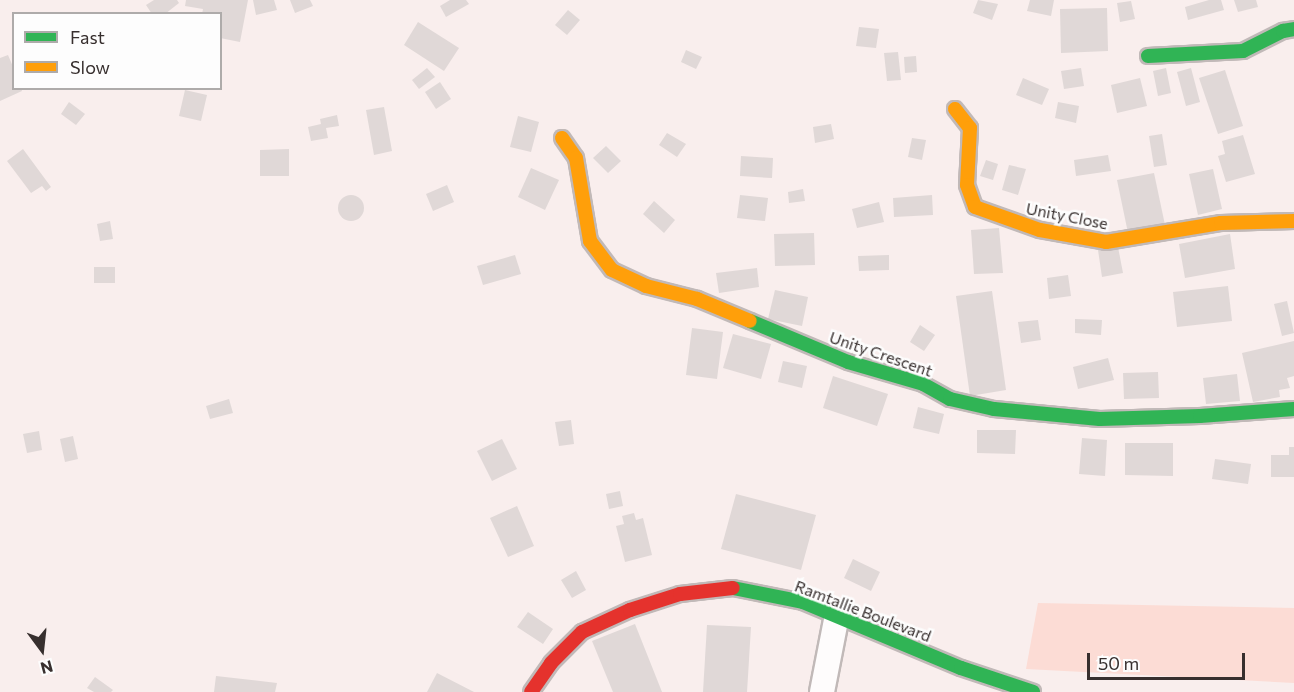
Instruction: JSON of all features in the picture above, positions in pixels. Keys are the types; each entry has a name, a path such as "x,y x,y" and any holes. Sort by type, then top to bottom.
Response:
{"street":[{"path":"1148,56 1243,51 1283,31 1294,29"},
{"name":"Unity Close","path":"955,109 970,128 967,185 975,207 1040,230 1106,242 1221,224 1294,220"},
{"name":"Unity Crescent","path":"562,138 576,158 590,241 612,270 646,286 698,299 848,362 923,384 950,399 994,409 1100,419 1200,416 1294,409"},
{"name":"Ramtallie Boulevard","path":"531,692 551,663 582,632 630,610 680,594 738,588 803,602 961,668 1033,692"},
{"path":"822,692 837,615"}],"shaded area":[{"path":"1038,603 1294,608 1294,683 1026,669"}],"building":[{"path":"154,0 177,0 179,3 168,12 151,12 146,5"},
{"path":"186,0 248,0 240,42 222,38 222,12 202,12 203,9 185,6"},
{"path":"253,0 274,0 277,10 256,15"},
{"path":"290,0 310,0 313,6 295,13"},
{"path":"450,0 466,0 469,4 446,17 440,6"},
{"path":"978,0 998,4 992,20 973,13"},
{"path":"1030,0 1054,0 1051,16 1027,11"},
{"path":"1209,0 1221,0 1224,10 1188,20 1185,7"},
{"path":"1234,0 1256,0 1258,7 1238,12"},
{"path":"1131,1 1135,19 1120,22 1117,3"},
{"path":"1107,8 1108,51 1061,53 1060,9"},
{"path":"568,10 580,20 567,35 555,25"},
{"path":"418,22 459,48 444,71 404,45"},
{"path":"859,27 879,29 876,48 856,46"},
{"path":"686,50 702,57 696,69 681,62"},
{"path":"898,52 901,80 887,81 884,53"},
{"path":"8,55 12,64 12,90 22,91 0,101 0,58"},
{"path":"916,56 917,72 905,73 904,57"},
{"path":"427,68 435,77 419,89 412,80"},
{"path":"1081,68 1084,86 1064,89 1061,71"},
{"path":"1166,68 1171,93 1158,96 1153,71"},
{"path":"1191,68 1200,102 1186,106 1177,72"},
{"path":"1225,70 1243,126 1218,134 1199,78"},
{"path":"1023,78 1049,89 1042,105 1016,95"},
{"path":"1140,78 1147,106 1117,113 1111,85"},
{"path":"440,82 451,99 436,109 425,92"},
{"path":"185,90 207,95 201,121 179,116"},
{"path":"69,102 85,114 76,125 61,114"},
{"path":"1058,102 1079,106 1076,123 1055,118"},
{"path":"384,107 392,151 374,155 366,110"},
{"path":"337,115 339,126 326,128 328,138 311,141 308,127 321,124 320,119"},
{"path":"518,116 539,122 531,152 510,147"},
{"path":"831,124 834,139 815,143 813,127"},
{"path":"667,133 686,144 677,157 659,145"},
{"path":"1162,134 1167,165 1154,167 1149,136"},
{"path":"1243,135 1255,174 1226,182 1218,156 1225,154 1222,141"},
{"path":"912,138 926,140 922,160 908,157"},
{"path":"606,146 621,161 608,173 593,158"},
{"path":"23,149 51,187 46,191 42,186 31,193 7,161"},
{"path":"289,149 289,176 260,176 260,150"},
{"path":"1108,155 1111,171 1076,176 1074,160"},
{"path":"741,156 773,158 772,178 740,176"},
{"path":"986,160 998,164 993,180 980,176"},
{"path":"1009,165 1026,169 1018,195 1002,190"},
{"path":"531,168 559,180 545,210 518,197"},
{"path":"1213,169 1222,209 1198,215 1189,174"},
{"path":"1154,173 1165,225 1128,233 1117,180"},
{"path":"447,185 454,202 433,211 426,194"},
{"path":"803,189 805,201 789,203 788,192"},
{"path":"351,195 360,199 364,208 360,217 351,221 342,217 338,208 342,199"},
{"path":"740,195 768,198 765,221 737,218"},
{"path":"932,195 933,215 894,217 893,198"},
{"path":"654,201 675,220 664,233 643,214"},
{"path":"879,202 884,222 857,228 852,209"},
{"path":"110,221 113,239 100,241 97,224"},
{"path":"999,228 1003,273 974,274 971,230"},
{"path":"814,233 815,265 775,266 774,234"},
{"path":"1230,234 1235,269 1185,278 1179,244"},
{"path":"1118,247 1123,273 1102,277 1098,250"},
{"path":"515,255 521,274 483,285 477,266"},
{"path":"889,255 889,270 859,271 858,256"},
{"path":"94,267 115,267 115,283 94,283"},
{"path":"757,268 759,287 719,293 716,273"},
{"path":"1068,275 1071,296 1049,299 1047,278"},
{"path":"1228,286 1232,321 1177,327 1173,292"},
{"path":"775,290 808,297 802,326 768,319"},
{"path":"992,291 1006,390 970,396 956,296"},
{"path":"1287,301 1294,333 1282,336 1274,304"},
{"path":"1075,319 1102,320 1101,335 1075,333"},
{"path":"1038,320 1041,340 1021,343 1018,322"},
{"path":"920,325 935,335 924,351 910,342"},
{"path":"692,328 723,332 717,379 686,375"},
{"path":"733,334 771,344 761,379 723,368"},
{"path":"1294,341 1294,376 1287,378 1290,388 1279,390 1280,397 1253,402 1242,353"},
{"path":"1108,358 1114,380 1078,389 1073,367"},
{"path":"783,361 807,366 802,388 778,382"},
{"path":"1158,372 1159,398 1124,399 1123,373"},
{"path":"1237,374 1240,401 1206,404 1203,378"},
{"path":"833,376 888,394 877,426 823,408"},
{"path":"229,399 233,413 210,419 206,406"},
{"path":"918,407 944,414 939,434 913,428"},
{"path":"571,420 574,444 559,446 555,422"},
{"path":"977,430 1016,430 1015,454 977,453"},
{"path":"39,431 42,450 27,453 23,434"},
{"path":"73,436 78,459 65,462 60,439"},
{"path":"1082,438 1107,440 1105,476 1079,474"},
{"path":"502,439 517,469 492,481 477,451"},
{"path":"1125,443 1173,443 1173,476 1125,475"},
{"path":"1289,447 1294,447 1294,477 1271,477 1271,455 1289,455"},
{"path":"1215,459 1251,464 1248,484 1212,479"},
{"path":"620,491 623,506 609,509 606,494"},
{"path":"736,494 816,515 801,570 721,549"},
{"path":"517,506 534,546 508,557 490,518"},
{"path":"634,513 636,520 643,518 652,555 625,562 616,526 624,524 622,516"},
{"path":"853,559 880,572 871,591 844,578"},
{"path":"576,571 586,590 572,598 561,580"},
{"path":"528,612 553,629 543,644 517,627"},
{"path":"635,624 662,692 613,692 592,641"},
{"path":"707,625 751,627 747,692 703,692"},
{"path":"437,673 474,692 427,692"},
{"path":"216,676 277,683 275,692 214,692"},
{"path":"95,677 113,690 94,692 87,688"}],"traffic: fast":[{"path":"1148,56 1243,51 1283,31 1294,29"},
{"path":"750,321 848,362 923,384 950,399 994,409 1100,419 1200,416 1294,409"},
{"path":"733,588 803,602 961,668 1033,692"}],"traffic: slow":[{"path":"955,109 970,128 967,185 975,207 1040,230 1106,242 1221,223 1294,221"},
{"path":"562,138 576,158 590,241 612,270 646,286 697,299 750,321"}],"traffic: jam":[{"path":"531,692 551,663 582,632 630,610 680,594 733,588"}]}
